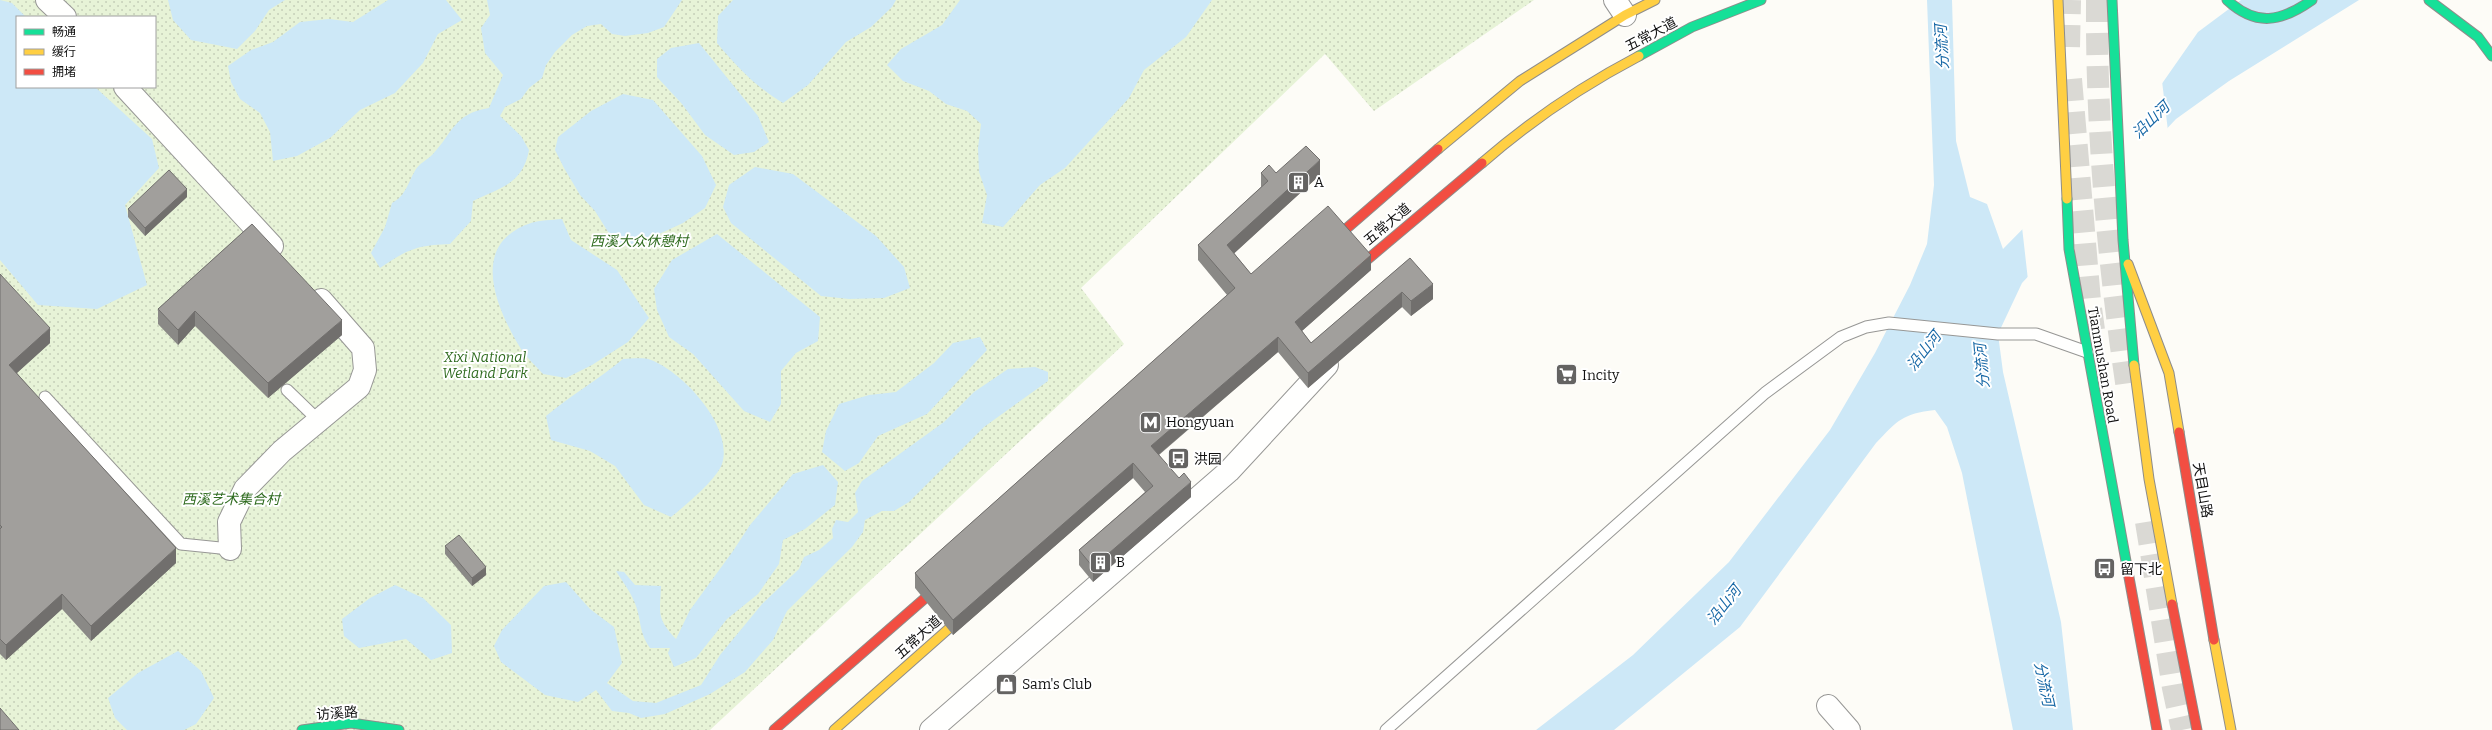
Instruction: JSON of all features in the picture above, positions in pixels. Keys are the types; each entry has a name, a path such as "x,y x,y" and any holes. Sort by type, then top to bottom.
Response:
{"main road":[{"name":"五常大道","path":"1317,255 1404,176 1520,81 1620,7 1655,0"},
{"name":"五常大道","path":"1339,283 1521,129 1613,70 1692,27 1761,0"},
{"name":"Tianmushan Road","path":"2058,0 2069,249 2157,730"},
{"name":"Tianmushan Road","path":"2112,0 2116,123 2132,338 2149,479 2197,730"},
{"path":"2230,3 2248,15 2268,20 2288,15 2312,0"},
{"path":"2428,0 2478,37 2492,56"},
{"name":"天目山路","path":"2126,260 2169,374 2210,617 2232,730"},
{"name":"五常大道","path":"774,730 953,573"},
{"name":"五常大道","path":"834,730 981,600"},
{"name":"访溪路","path":"302,730 351,723 399,730"}],"street":[{"path":"47,0 64,16"},
{"path":"126,88 286,262"},
{"path":"230,549 229,522 245,489 282,451 359,387 365,370 363,348 308,286"},
{"path":"931,730 1229,471 1331,361"},
{"path":"1828,706 1849,730"}],"lane":[{"path":"1386,730 1765,393 1841,337 1866,327 1889,323 1998,334 2036,334 2087,352"},
{"path":"287,390 318,420"},
{"path":"45,396 181,544 230,549"}],"green space":[{"name":"Xixi National Wetland Park","path":"0,0 1534,0 1374,111 1325,54 1081,288 1124,344 710,730 0,730"}],"water":[{"path":"0,0 12,3 25,16 16,16 16,88 96,88 152,139 159,168 125,205 147,285 97,309 38,305 0,260"},
{"path":"168,0 285,0 269,10 255,31 237,49 191,40 173,20"},
{"path":"388,0 446,0 462,20 438,34 423,63 395,93 360,110 330,138 297,156 273,161 270,132 260,113 240,99 231,82 228,66 251,50 273,42 300,22 329,19 353,22"},
{"path":"487,0 682,0 664,27 648,33 625,36 612,34 601,24 587,26 572,35 555,52 546,65 542,78 529,88 521,99 505,107 500,116 521,136 529,150 522,170 516,178 501,188 473,201 471,221 450,244 420,247 405,253 380,268 371,253 385,227 392,203 401,197 418,167 432,155 461,119 477,111 489,108 503,75 485,53 481,28 490,15"},
{"path":"733,0 896,0 892,7 871,27 846,42 808,85 783,103 773,97 747,76 717,43 718,16"},
{"path":"960,0 1212,0 1186,37 1144,70 1129,98 1065,168 1040,185 1003,227 982,223 987,195 979,172 978,148 981,124 967,111 946,104 929,91 903,81 887,65 901,49 942,25"},
{"path":"1927,0 1952,0 1956,141 1970,197 1987,204 2003,249 2154,95 2198,32 2241,0 2359,0 2229,81 2176,119 2022,283 1998,334 2003,372 2061,622 2073,730 2013,730 1962,473 1947,427 1935,410 1908,416 1901,419 1890,429 1876,443 1740,627 1614,730 1536,730 1633,655 1729,562 1830,430 1875,353 1910,285 1927,244 1934,185"},
{"path":"699,43 758,116 769,142 754,152 734,155 705,135 682,104 657,77 657,59 671,48"},
{"path":"623,94 653,100 702,156 716,185 705,208 683,223 635,245 615,243 595,211 580,195 555,150 558,137 591,111"},
{"path":"755,167 793,174 876,236 904,267 910,288 884,298 849,299 821,296 731,223 723,207 729,185"},
{"path":"562,219 571,240 617,270 649,318 628,342 592,365 566,378 543,374 523,352 503,315 493,278 494,261 499,246 511,233 531,223"},
{"path":"717,234 820,317 818,341 796,353 781,371 781,404 770,422 744,411 693,354 669,337 657,310 654,289 672,260"},
{"path":"980,337 987,350 927,414 878,436 859,463 845,471 822,452 826,431 839,404 869,395 896,392 934,363 953,343"},
{"path":"623,359 648,359 664,366 677,376 691,388 703,403 713,418 720,434 724,449 722,464 719,470 700,492 671,517 644,505 615,466 590,451 551,440 546,416"},
{"path":"1035,367 1048,372 1048,381 984,427 909,502 894,511 882,511 865,520 863,532 852,547 787,611 773,640 745,672 710,694 665,714 641,718 629,713 612,711 596,690 578,702 545,695 501,662 494,646 502,630 544,586 566,582 590,609 614,627 622,663 607,683 633,701 656,703 701,685 720,655 762,604 799,569 804,557 819,550 833,538 832,529 836,520 848,522 858,512 855,493 862,481 944,422 974,392 1008,369"},
{"path":"823,465 838,482 835,505 805,529 783,540 779,564 758,594 727,619 696,658 674,667 668,653 670,648 650,648 646,642 634,601 616,571 624,572 635,585 661,586 660,609 662,620 676,639 690,610 750,525 793,474"},
{"path":"395,585 423,598 451,625 452,653 431,660 406,639 359,648 344,636 342,619 370,598"},
{"path":"178,651 201,671 214,698 196,724 184,730 127,730 115,718 108,698 138,673"}],"pier":[{"path":"2162,81 2168,131 2028,280 2022,227 2153,94"}],"building":[{"name":"Hongyuan","path":"1306,146 1320,160 1227,245 1251,274 1328,206 1371,255 1295,322 1311,343 1410,258 1433,284 1411,301 1402,292 1308,373 1278,337 1151,446 1179,478 1184,473 1191,482 1093,567 1079,550 1153,486 1133,463 953,620 915,573 1235,288 1198,245 1268,181 1261,173 1269,165 1276,173"},
{"path":"169,170 187,189 145,228 128,209"},
{"path":"252,224 342,320 268,383 195,311 178,330 158,309"},
{"path":"0,274 50,328 9,365 176,548 91,626 62,594 6,645 0,639 0,529 2,527 0,525"},
{"path":"459,535 486,567 472,578 445,546"},
{"path":"0,708 19,730 0,730"}],"tunnel":[{"path":"2069,47 2070,0"},
{"path":"2097,0 2097,49 2104,195 2114,292 2127,389"},
{"path":"2071,79 2090,301 2094,330"},
{"path":"2146,522 2173,688 2182,730"}],"traffic: fast":[{"path":"1639,56 1692,27 1761,0"},
{"path":"2112,0 2123,240 2134,365"},
{"path":"2227,0 2238,9 2258,18 2279,17 2290,13 2312,0"},
{"path":"2429,0 2478,37 2492,56"},
{"path":"2067,199 2069,249 2128,572"},
{"path":"302,730 351,723 399,730"}],"traffic: slow":[{"path":"1438,149 1520,81 1625,15 1655,0"},
{"path":"2058,0 2067,199"},
{"path":"1482,163 1557,105 1597,79 1639,56"},
{"path":"2128,264 2169,373 2179,432"},
{"path":"2134,365 2149,479 2172,604"},
{"path":"834,730 971,609"},
{"path":"2214,640 2231,730"}],"traffic: jam":[{"path":"1324,248 1438,149"},
{"path":"1349,275 1482,163"},
{"path":"2179,432 2214,640"},
{"path":"2128,572 2157,730"},
{"path":"774,730 947,579"},
{"path":"2172,604 2197,730"}],"place":[{"name":"A","path":"1298,182"},
{"name":"Incity","path":"1567,375"},
{"name":"Hongyuan","path":"1150,422"},
{"name":"洪园","path":"1178,459"},
{"name":"B","path":"1100,562"},
{"name":"留下北","path":"2105,569"},
{"name":"Sam's Club","path":"1006,684"}],"water label":[{"name":"分流河","path":"1942,47"},
{"name":"沿山河","path":"2151,120"},
{"name":"沿山河","path":"1924,351"},
{"name":"分流河","path":"1982,366"},
{"name":"沿山河","path":"1724,605"},
{"name":"分流河","path":"2044,684"}],"park label":[{"name":"西溪大众休憩村","path":"639,241"},
{"name":"西溪艺术集合村","path":"231,499"}]}
